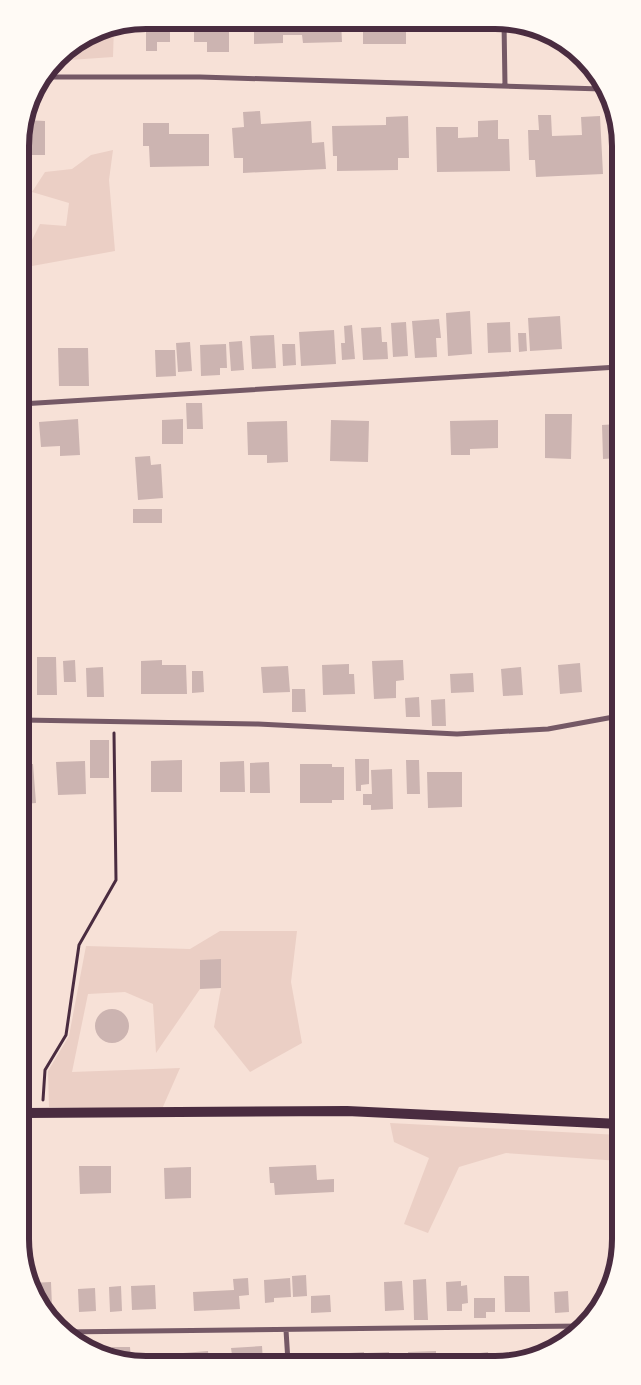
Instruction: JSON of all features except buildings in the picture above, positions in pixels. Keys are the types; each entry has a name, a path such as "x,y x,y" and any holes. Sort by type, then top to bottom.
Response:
{"main road":[{"path":"29,1113 347,1111 612,1124"}],"street":[{"path":"504,30 505,86"},
{"path":"51,77 200,77 598,89"},
{"path":"29,404 612,367"},
{"path":"29,720 258,724 457,734 548,729 612,717"},
{"path":"74,1332 573,1326"},
{"path":"286,1330 288,1356"}],"path":[{"path":"42,1113 45,1070 66,1035 78,945 116,880 114,721"}],"shaded area":[{"path":"114,33 113,57 67,60 87,44"},
{"path":"113,150 109,180 115,251 29,267 29,244 40,224 66,226 69,203 32,192 45,172 72,169 91,155"},
{"path":"220,931 297,931 291,982 302,1043 250,1072 214,1027 221,988 221,960 200,960 200,989 156,1053 153,1004 125,992 88,994 72,1072 180,1068 162,1109 49,1107 48,1071 69,1036 86,946 190,949"},
{"path":"390,1123 612,1135 612,1160 506,1153 459,1167 428,1233 404,1224 429,1158 394,1142"}]}
